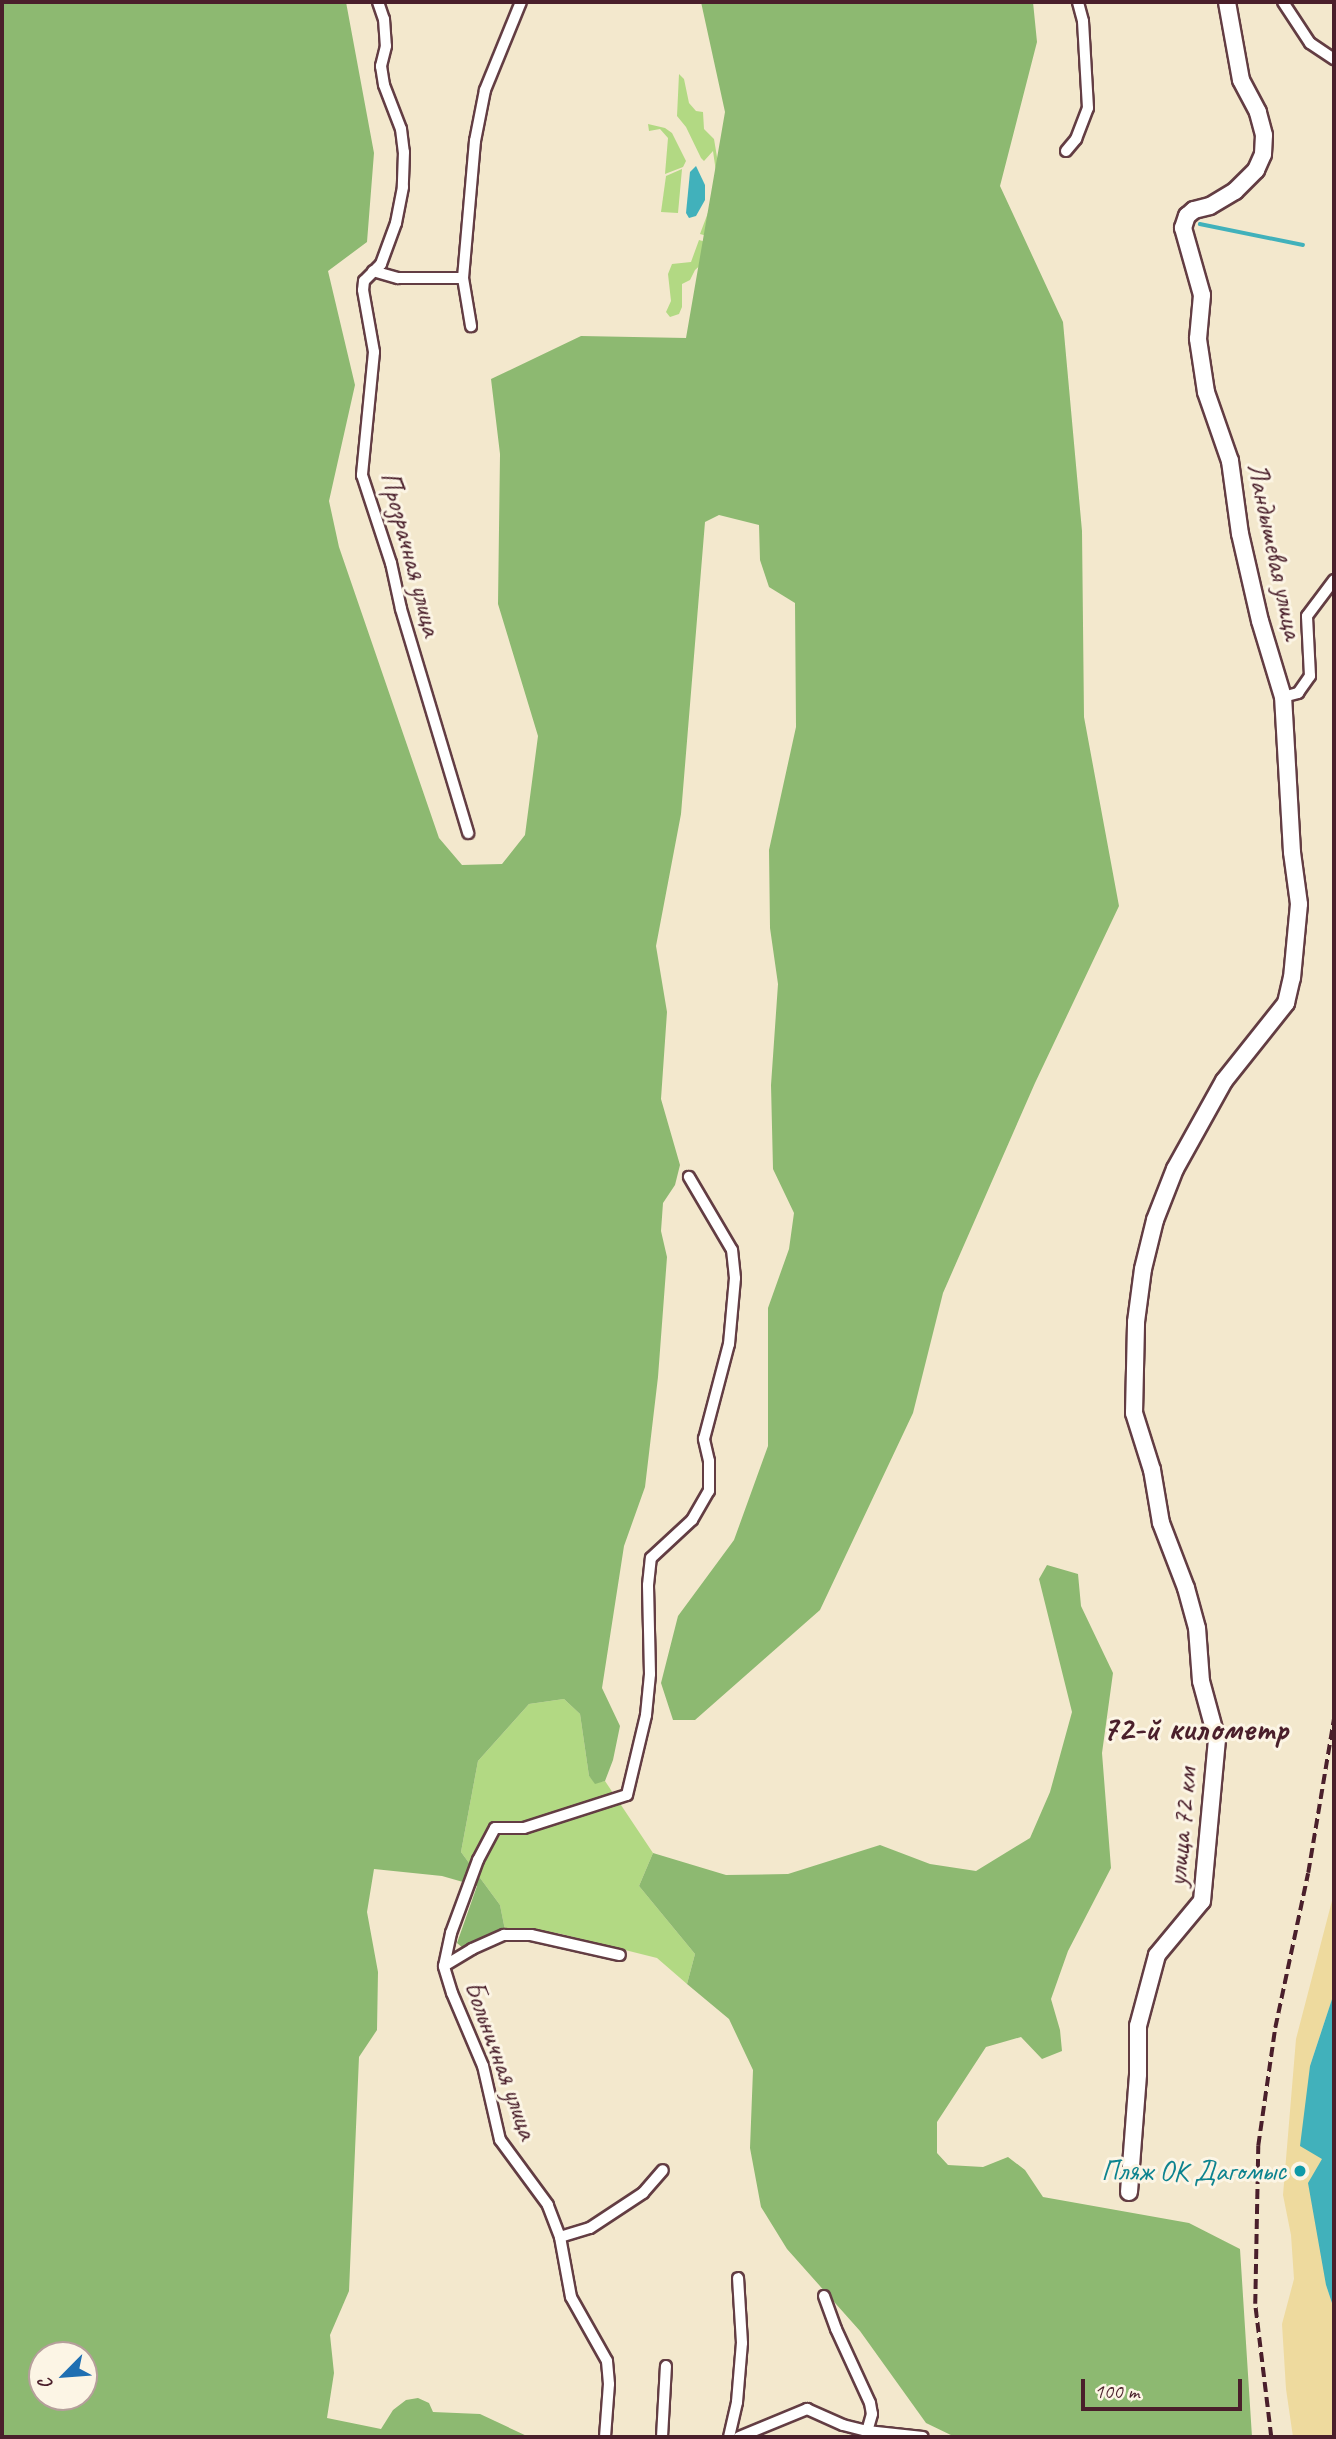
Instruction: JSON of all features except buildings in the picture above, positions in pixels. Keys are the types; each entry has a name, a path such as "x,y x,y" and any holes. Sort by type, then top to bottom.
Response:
{"street":[{"name":"Прозрачная улица","path":"378,2 384,19 386,46 381,66 384,85 401,129 404,152 403,187 396,223 386,253 364,281 363,290 374,352 362,475 391,563 401,609 468,833"},
{"path":"471,326 463,278 475,141 485,90 521,2"},
{"path":"1066,151 1076,139 1088,108 1083,21 1078,2"},
{"name":"Ландышевая улица","path":"1196,1134 1224,1080 1286,1003 1292,978 1299,904 1292,852 1283,697 1259,621 1241,534 1230,461 1206,392 1198,340 1202,295 1183,228 1187,216 1194,210 1210,206 1235,191 1256,170 1263,154 1264,135 1258,113 1241,80 1227,2"},
{"path":"1283,2 1310,43 1334,59"},
{"path":"373,271 398,278 463,278"},
{"path":"1283,697 1298,693 1310,676 1307,616 1334,580"},
{"name":"улица 72 км","path":"1129,2192 1138,2074 1138,2026 1155,1958 1202,1901 1217,1740 1201,1681 1196,1628 1186,1588 1161,1523 1152,1470 1134,1413 1135,1333 1143,1269 1155,1220 1175,1169 1196,1134"},
{"name":"Больничная улица","path":"606,2437 609,2384 607,2361 571,2297 560,2237 548,2205 500,2140 483,2066 452,1993 444,1966 451,1933 478,1860 495,1828 524,1828 627,1795 646,1715 650,1674 648,1609 651,1558 692,1520 709,1492 709,1461 704,1439 729,1344 735,1278 732,1250 689,1177"},
{"name":"Больничная улица","path":"444,1966 472,1949 504,1935 531,1935 620,1955"},
{"path":"560,2237 590,2228 643,2193 663,2170"},
{"path":"729,2437 737,2402 742,2343 738,2278"},
{"path":"824,2296 870,2403 873,2414 867,2431"},
{"path":"662,2437 666,2366"},
{"path":"739,2437 807,2409 843,2425 867,2431 923,2437"}],"green space":[{"path":"2,2 346,2 374,153 367,242 328,271 355,385 329,501 339,547 439,838 462,865 502,864 525,835 538,736 498,604 500,454 491,379 581,336 686,338 725,112 701,2 1033,2 1037,42 1000,186 1063,322 1082,531 1084,717 1119,906 1035,1083 943,1293 913,1413 820,1610 695,1720 673,1720 661,1683 678,1616 734,1540 768,1446 768,1308 789,1249 794,1213 773,1169 771,1085 778,984 770,928 769,850 796,727 795,603 769,587 760,560 759,525 719,515 705,522 681,814 656,946 667,1012 661,1099 680,1165 675,1185 663,1203 661,1231 667,1257 658,1377 645,1487 624,1546 602,1688 620,1726 613,1760 605,1781 595,1784 589,1776 580,1714 564,1699 529,1704 478,1761 461,1852 500,1905 505,1930 464,1949 457,1943 477,1886 442,1876 374,1869 367,1912 378,1972 377,2030 359,2057 349,2291 330,2335 334,2373 327,2418 381,2429 393,2410 406,2400 418,2398 429,2403 433,2412 480,2414 529,2437 2,2437"},
{"path":"679,74 684,79 689,103 696,111 703,112 704,129 714,139 720,175 728,191 706,260 695,270 690,280 682,284 682,307 679,314 670,317 666,312 671,301 668,274 672,264 691,262 699,240 706,242 707,236 700,234 718,186 713,151 704,161 677,116"},
{"path":"648,124 665,128 672,133 686,161 683,167 665,174 668,138 660,129 649,131"},
{"path":"682,169 678,213 661,212 666,176"},
{"path":"1047,1565 1078,1574 1081,1606 1113,1673 1102,1753 1111,1868 1068,1951 1051,1999 1060,2030 1062,2051 1042,2059 1021,2037 986,2047 937,2122 937,2153 948,2165 983,2167 1008,2157 1025,2170 1043,2197 1189,2223 1240,2249 1252,2437 955,2437 926,2423 860,2331 787,2249 761,2207 750,2148 753,2070 729,2019 687,1984 695,1954 639,1886 653,1853 726,1875 788,1874 880,1845 930,1864 976,1871 1030,1838 1050,1792 1072,1712 1039,1579"},
{"path":"564,1699 580,1714 589,1776 595,1783 605,1781 653,1853 639,1886 695,1954 687,1984 657,1958 557,1933 505,1930 500,1905 461,1852 478,1761 529,1704"}],"sand":[{"name":"Пляж ОК Дагомыс","path":"1334,1893 1334,1993 1310,2066 1323,2158 1326,2285 1334,2309 1334,2437 1293,2437 1286,2389 1282,2324 1294,2279 1291,2235 1283,2195 1296,2039"}],"water":[{"path":"696,166 705,185 705,200 696,216 689,218 686,213 690,172"},
{"path":"1334,1993 1334,2309 1326,2285 1308,2183 1322,2159 1300,2146 1310,2066"}],"waterway":[{"path":"1200,224 1303,245"}],"railway":[{"path":"1271,2437 1255,2304 1258,2146 1275,2028 1308,1873 1334,1718"}],"place":[{"name":"Пляж ОК Дагомыс","path":"1300,2171"}],"district":[{"name":"72-й километр","path":"1195,1729"}]}
